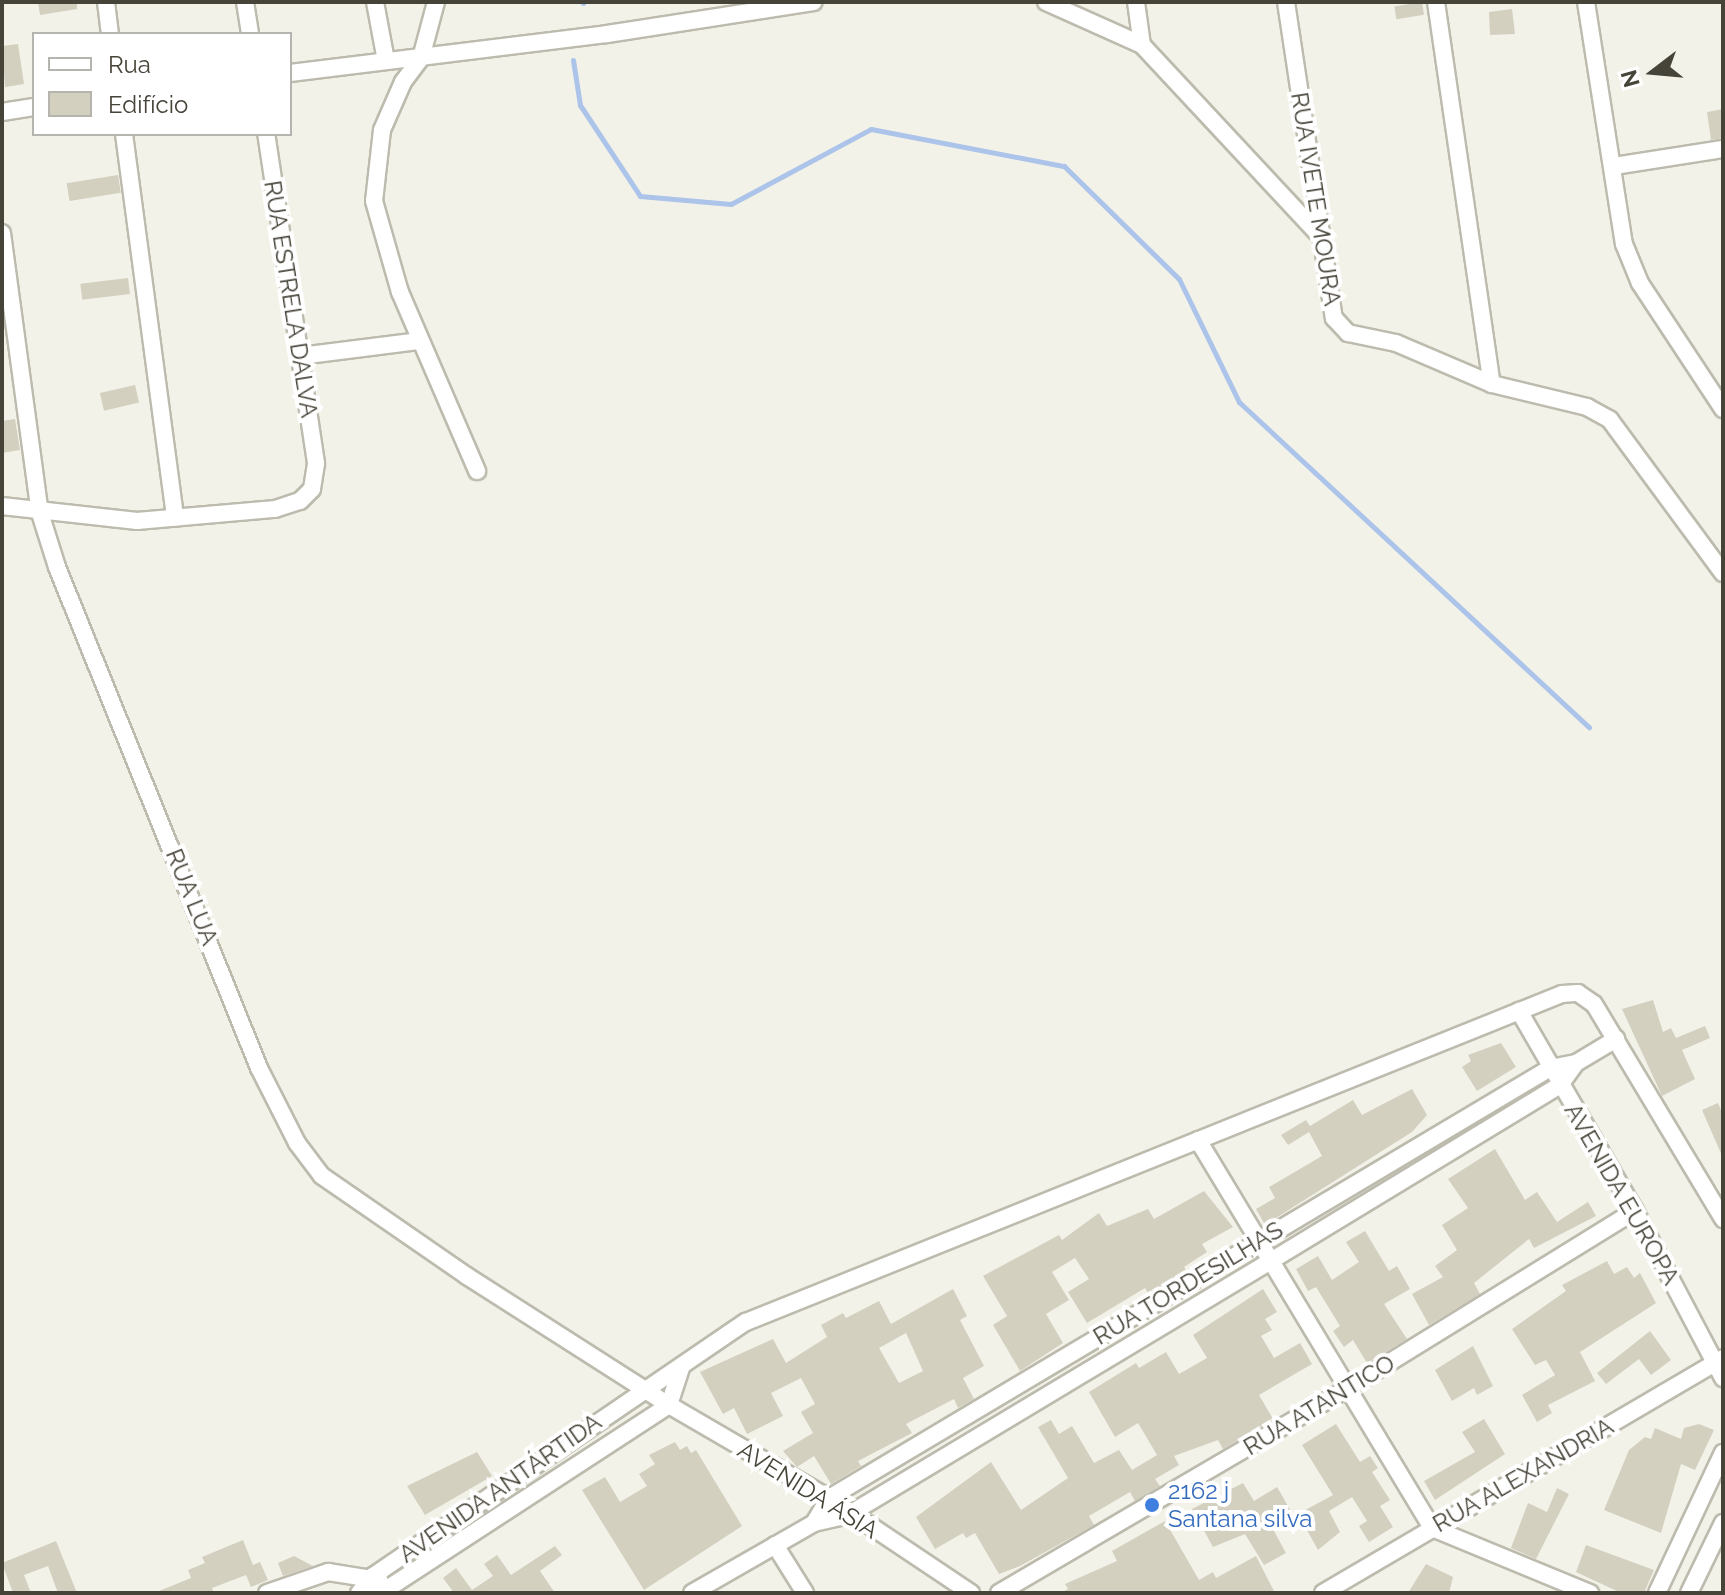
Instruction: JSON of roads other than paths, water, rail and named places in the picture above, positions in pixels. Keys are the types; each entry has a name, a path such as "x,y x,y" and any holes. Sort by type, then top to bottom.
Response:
{"street":[{"path":"106,2 110,32"},
{"path":"245,2 250,32"},
{"path":"375,2 386,61"},
{"path":"436,2 421,58 403,82 382,130 374,191 388,259 418,341 477,471"},
{"path":"292,73 607,34 740,8 814,2"},
{"path":"1046,2 1142,45 1322,238"},
{"path":"1136,2 1142,45"},
{"name":"RUA IVETE MOURA","path":"1286,2 1334,318 1342,329 1396,343 1492,384"},
{"path":"1436,2 1492,384 1587,407 1610,420 1723,573"},
{"path":"1586,2 1624,244 1640,283 1723,409"},
{"path":"2,112 32,107"},
{"path":"2,506 23,506 40,513 175,518 124,136"},
{"name":"RUA ESTRELA DALVA","path":"175,518 289,506 312,489 316,463 266,136"},
{"path":"1614,166 1723,149"},
{"name":"RUA LUA","path":"2,233 40,513 99,676 259,1068 297,1143 331,1182 467,1276 646,1388"},
{"path":"300,356 418,341"},
{"name":"AVENIDA ANTÁRTIDA","path":"359,1593 646,1388 746,1322 1519,1011 1578,993 1594,1004 1616,1039"},
{"name":"AVENIDA EUROPA","path":"1519,1011 1635,1211 1720,1366"},
{"path":"1616,1039 1723,1219"},
{"name":"RUA TORDESILHAS","path":"814,1523 829,1498 1550,1068 1576,1063 1616,1039"},
{"name":"RUA TORDESILHAS","path":"692,1593 814,1523 848,1515 1560,1085 1576,1063"},
{"path":"1198,1140 1432,1528 1590,1593"},
{"name":"RUA ATANTICO","path":"999,1593 1348,1388 1635,1211"},
{"name":"RUA ALEXANDRIA","path":"1323,1593 1720,1366"},
{"path":"669,1405 681,1367"},
{"name":"AVENIDA ÁSIA","path":"646,1388 669,1405 829,1498 848,1515 971,1593"},
{"name":"AVENIDA ANTÁRTIDA","path":"395,1590 669,1405"},
{"path":"1657,1593 1723,1453"},
{"path":"1689,1593 1723,1523"},
{"path":"775,1545 805,1593"},
{"path":"267,1593 328,1572 395,1590"}],"waterway":[{"path":"573,60 580,105 640,196 731,204 871,129 1064,166 1179,279 1239,402 1589,727"}],"place":[{"name":"2162 j Santana silva","path":"1152,1505"}]}
